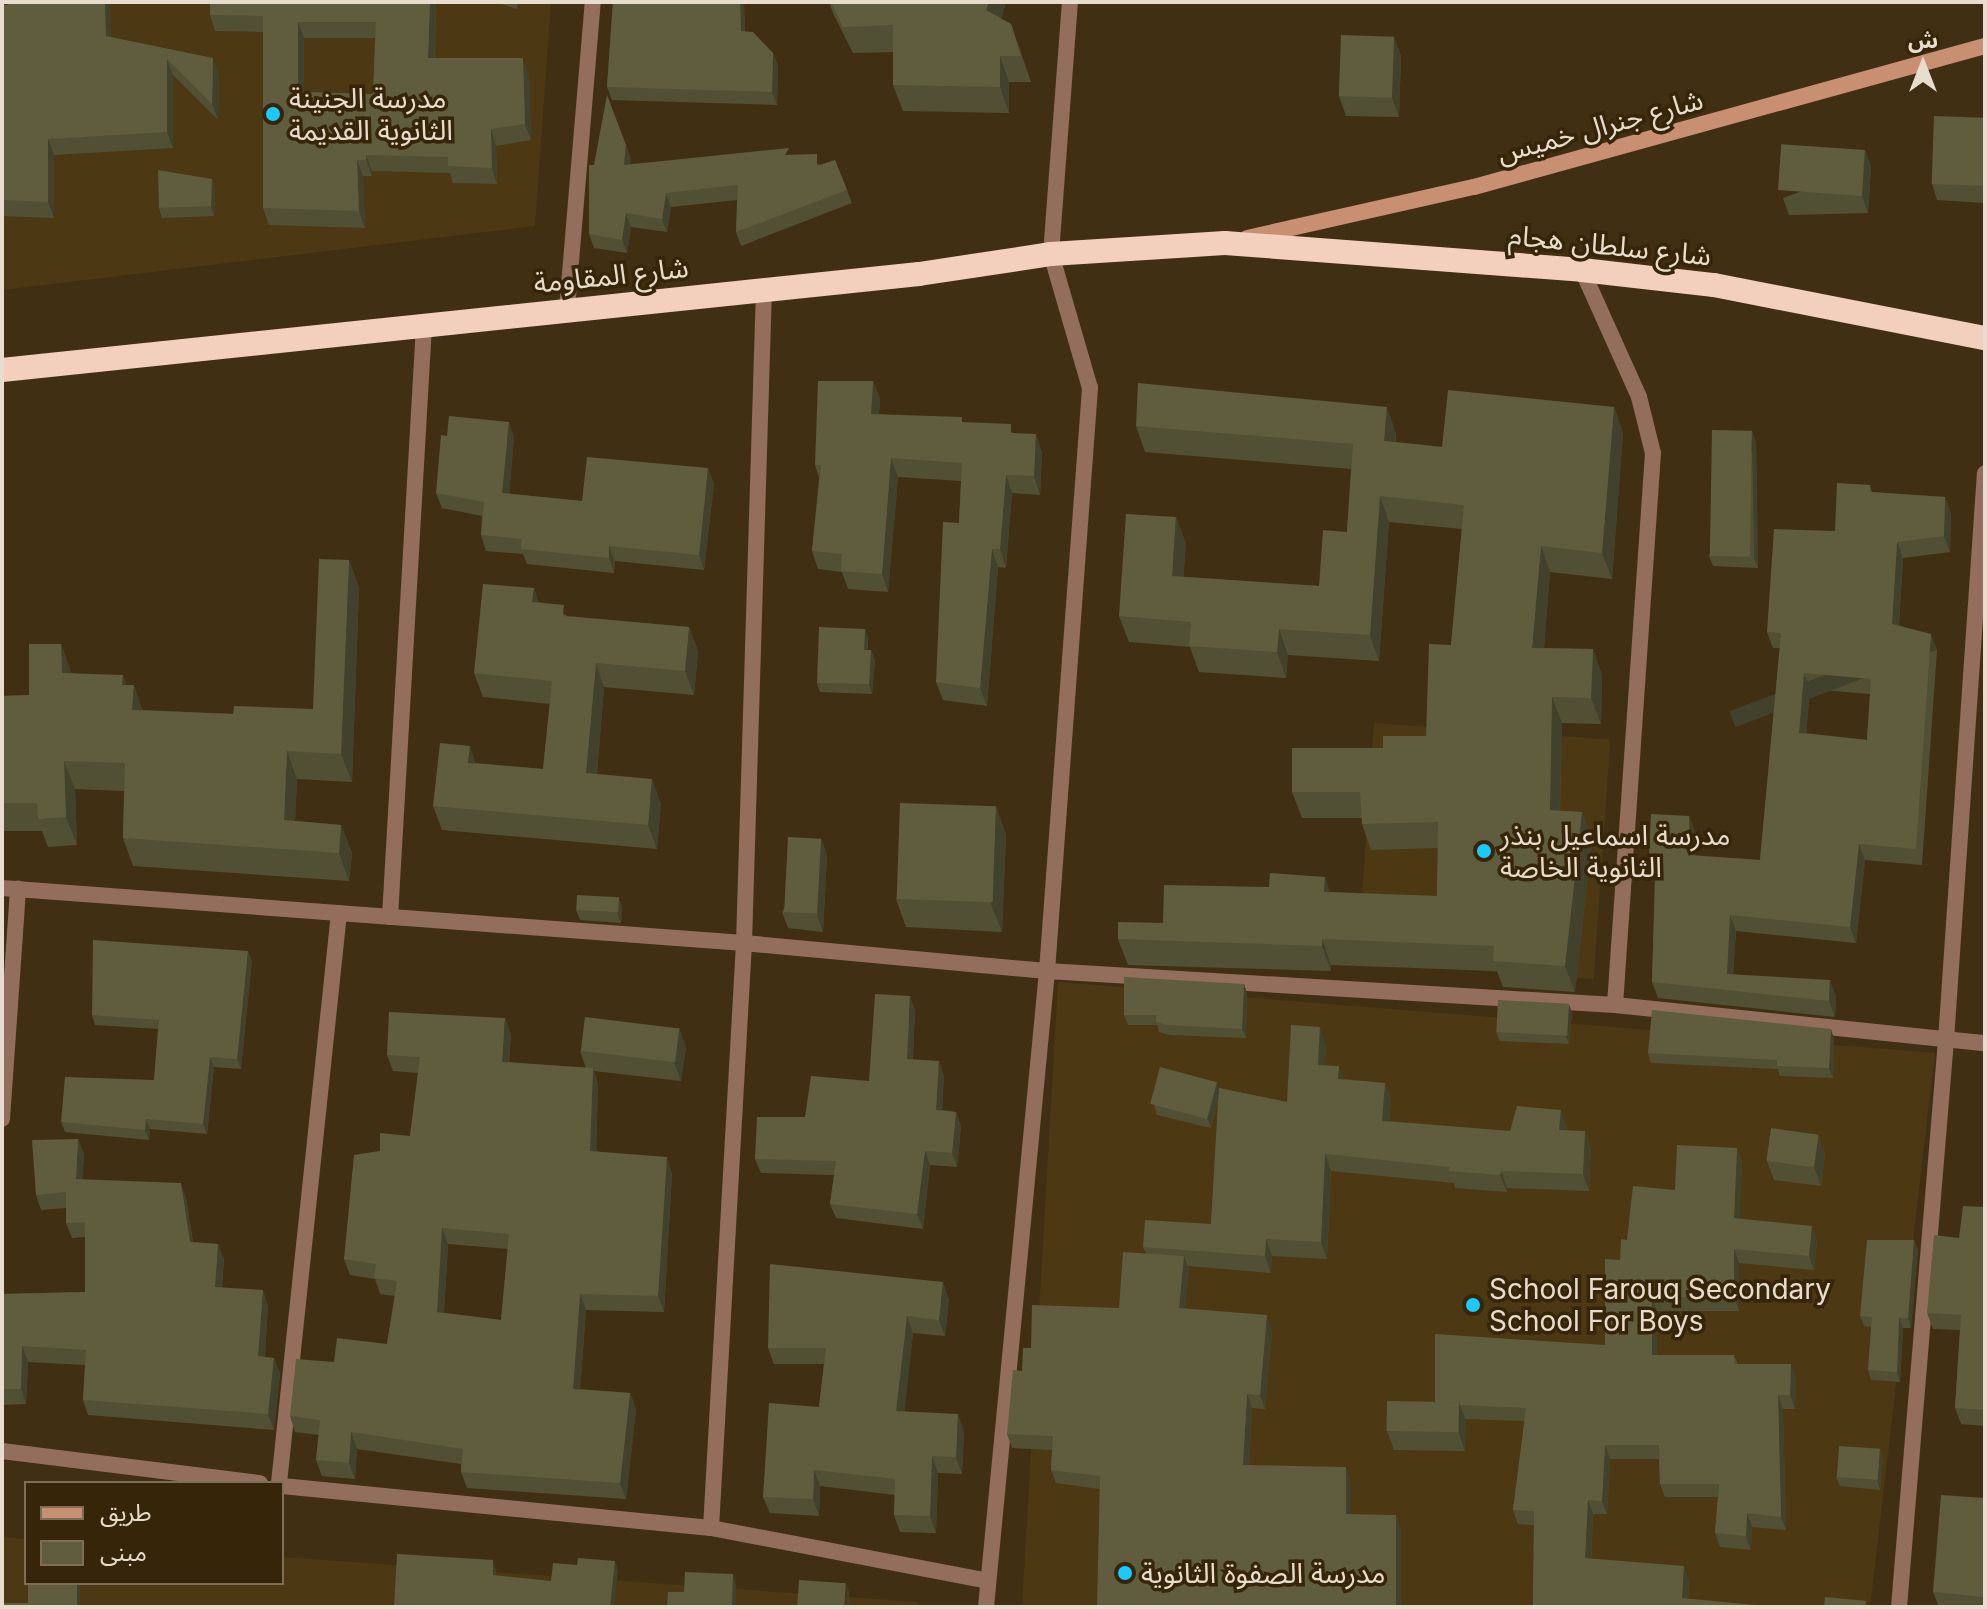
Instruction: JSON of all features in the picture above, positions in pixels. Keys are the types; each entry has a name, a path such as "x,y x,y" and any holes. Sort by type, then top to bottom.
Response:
{"highway":[{"name":"شارع المقاومة","path":"2,370 764,290 1051,254 1225,243"},
{"name":"شارع سلطان هجام","path":"1225,243 1582,270 1714,285 1985,338"}],"main road":[{"name":"شارع جنرال خميس","path":"1225,243 1474,187 1985,46"}],"street":[{"path":"567,309 593,2"},
{"path":"986,1607 1047,971 1090,388 1051,254 1070,2"},
{"path":"1582,270 1639,397 1653,453 1615,1005"},
{"path":"711,1528 744,943 764,290"},
{"path":"390,917 424,325"},
{"path":"1899,1607 1946,1040 1985,473"},
{"path":"2,1119 10,888 744,943 1047,971 1615,1005 1985,1043"},
{"path":"280,1481 339,913"},
{"path":"2,1451 244,1481"},
{"path":"284,1484 711,1528 988,1581"}],"shaded area":[{"name":"مدرسة الجنينة الثانوية القديمة","path":"2,2 551,2 535,226 2,290"},
{"name":"مدرسة اسماعيل بنذر الثانوية الخاصة","path":"1374,723 1610,740 1594,979 1357,962"},
{"name":"School Farouq Secondary School For Boys","path":"1058,982 1935,1053 1870,1607 1022,1607"},
{"path":"2,1537 24,1539 24,1585 284,1585 284,1557 918,1602 918,1607 2,1607"}],"building":[{"path":"8,2 105,2 106,36 213,58 212,104 167,59 167,132 48,139 48,202 2,200 2,5 8,5"},
{"path":"210,2 430,2 428,58 523,58 525,124 491,129 492,168 448,166 448,157 366,155 366,160 357,160 359,211 263,208 263,16 210,15","holes":["298,22 376,22 373,94 298,92"]},
{"path":"613,2 740,2 741,31 753,32 773,53 772,92 607,87"},
{"path":"831,2 989,2 986,10 1011,24 1021,56 1000,56 1000,87 893,85 893,25 843,27"},
{"path":"1341,35 1394,37 1392,98 1339,96"},
{"path":"607,95 626,145 624,165 789,148 785,155 817,154 817,166 835,160 847,190 736,232 738,185 666,193 662,219 626,213 622,240 589,234 589,165 594,165"},
{"path":"1934,116 1985,118 1983,186 1932,184"},
{"path":"1781,144 1865,150 1862,196 1778,190"},
{"path":"158,170 212,179 211,206 159,208"},
{"path":"818,381 873,381 871,414 962,417 962,422 1011,424 1011,433 1036,434 1034,476 1006,475 1000,549 992,549 980,688 936,682 943,522 959,523 962,463 891,458 882,574 841,571 842,554 812,551 821,465 815,465"},
{"path":"1138,383 1387,407 1384,441 1442,447 1448,390 1614,407 1602,553 1541,546 1532,648 1593,649 1591,698 1552,697 1550,810 1582,812 1565,966 1493,961 1494,946 1322,939 1322,946 1118,939 1118,922 1163,923 1164,885 1269,887 1270,873 1325,877 1324,892 1437,896 1438,822 1362,824 1360,792 1292,792 1292,748 1383,748 1383,736 1426,736 1429,644 1451,645 1464,505 1380,496 1370,635 1279,629 1277,652 1189,646 1191,622 1119,616 1126,514 1176,517 1172,576 1319,586 1323,530 1347,532 1353,444 1136,426"},
{"path":"449,416 509,422 502,493 582,501 587,457 708,468 699,555 609,546 609,558 521,549 522,539 481,535 484,502 436,493 441,435 447,436"},
{"path":"1712,430 1752,431 1750,557 1710,556"},
{"path":"1837,483 1870,485 1870,492 1945,497 1944,536 1897,542 1892,624 1931,634 1916,849 1859,844 1850,927 1730,915 1727,974 1830,980 1829,1001 1652,982 1656,855 1649,855 1651,814 1689,816 1690,855 1760,860 1781,633 1767,632 1774,529 1835,531","holes":["1804,673 1871,679 1867,740 1799,733"]},
{"path":"319,559 349,560 341,754 287,751 284,820 341,825 339,853 123,838 125,763 64,761 66,817 38,819 37,803 2,803 2,696 29,695 29,644 61,644 62,673 123,675 122,685 134,685 132,710 233,714 234,706 313,709"},
{"path":"483,584 534,588 532,602 564,605 563,616 689,627 685,671 596,663 586,773 652,779 648,825 433,806 440,743 470,746 468,763 543,769 552,681 474,673"},
{"path":"819,627 865,629 864,650 871,650 869,684 817,683"},
{"path":"900,803 996,806 993,902 897,899"},
{"path":"788,837 821,839 817,914 784,912"},
{"path":"577,895 619,897 618,912 576,910"},
{"path":"93,940 248,951 237,1059 210,1057 203,1124 146,1119 145,1130 61,1122 65,1077 154,1080 159,1020 92,1015"},
{"path":"1124,977 1244,984 1242,1029 1167,1025 1156,1022 1156,1015 1124,1015"},
{"path":"875,994 910,996 907,1059 939,1061 936,1110 956,1112 952,1153 925,1151 917,1214 830,1204 836,1161 755,1159 757,1117 805,1117 811,1076 869,1081"},
{"path":"1498,1000 1569,1004 1567,1036 1496,1032"},
{"path":"1652,1010 1831,1029 1829,1068 1777,1066 1777,1060 1648,1053"},
{"path":"389,1012 505,1018 502,1062 593,1068 590,1151 667,1157 658,1296 580,1294 573,1389 630,1393 620,1483 461,1472 463,1449 351,1432 349,1463 316,1460 320,1420 290,1416 296,1359 334,1362 337,1338 387,1344 397,1281 374,1278 376,1264 344,1259 354,1155 380,1151 380,1133 410,1136 420,1057 387,1055","holes":["442,1228 509,1234 501,1320 437,1312"]},
{"path":"585,1017 679,1029 675,1062 581,1051"},
{"path":"1291,1025 1320,1027 1318,1065 1339,1066 1338,1079 1385,1083 1382,1121 1510,1131 1517,1106 1561,1110 1559,1130 1585,1131 1583,1174 1501,1171 1500,1175 1325,1154 1321,1242 1266,1239 1265,1256 1143,1247 1145,1220 1211,1224 1219,1088 1287,1102"},
{"path":"1160,1067 1217,1082 1207,1119 1150,1104"},
{"path":"1771,1128 1819,1135 1814,1167 1766,1161"},
{"path":"78,1139 76,1179 181,1183 190,1242 218,1244 215,1287 263,1290 258,1356 274,1358 268,1414 83,1400 86,1350 22,1346 21,1389 2,1389 2,1294 85,1292 85,1222 66,1223 66,1192 36,1195 32,1140"},
{"path":"1677,1145 1737,1148 1734,1218 1812,1226 1809,1256 1734,1249 1734,1297 1652,1297 1652,1355 1734,1355 1734,1364 1791,1364 1790,1395 1778,1395 1781,1517 1747,1513 1746,1536 1715,1533 1719,1484 1660,1484 1659,1445 1605,1445 1602,1501 1588,1500 1585,1558 1684,1566 1682,1598 1776,1607 1533,1607 1534,1511 1513,1510 1526,1408 1435,1402 1435,1334 1605,1345 1605,1259 1620,1260 1621,1239 1627,1240 1633,1186 1675,1190"},
{"path":"1963,1206 1985,1207 1985,1410 1955,1408 1961,1315 1927,1313 1934,1235 1959,1238"},
{"path":"1867,1240 1914,1240 1908,1318 1899,1318 1897,1372 1868,1370 1872,1317 1860,1316"},
{"path":"1123,1252 1184,1256 1179,1308 1267,1315 1260,1395 1247,1394 1243,1465 1346,1467 1346,1514 1396,1515 1396,1607 1097,1607 1100,1476 1051,1470 1053,1436 1007,1434 1013,1370 1022,1371 1023,1348 1031,1348 1032,1305 1119,1308"},
{"path":"770,1264 943,1282 939,1320 907,1316 896,1411 958,1414 956,1457 932,1456 930,1516 894,1515 895,1479 814,1470 813,1499 763,1497 769,1403 819,1407 826,1348 768,1348"},
{"path":"1387,1401 1459,1402 1458,1432 1386,1431"},
{"path":"1839,1446 1880,1449 1878,1480 1837,1477"},
{"path":"1941,1495 1985,1498 1985,1597 1933,1592"},
{"path":"397,1554 493,1560 493,1575 551,1581 553,1563 577,1565 578,1558 615,1561 610,1607 394,1607"},
{"path":"685,1572 733,1574 732,1607 667,1607 668,1592 684,1592"},
{"path":"799,1580 846,1583 844,1607 797,1607"},
{"path":"28,1585 77,1585 77,1607 2,1607 2,1603 28,1603"},
{"path":"1825,1597 1866,1601 1865,1607 1824,1607"}],"place":[{"name":"مدرسة الجنينة الثانوية القديمة","path":"273,114"},
{"name":"مدرسة اسماعيل بنذر الثانوية الخاصة","path":"1484,851"},
{"name":"School Farouq Secondary School For Boys","path":"1473,1305"},
{"name":"مدرسة الصفوة الثانوية","path":"1125,1573"}]}
